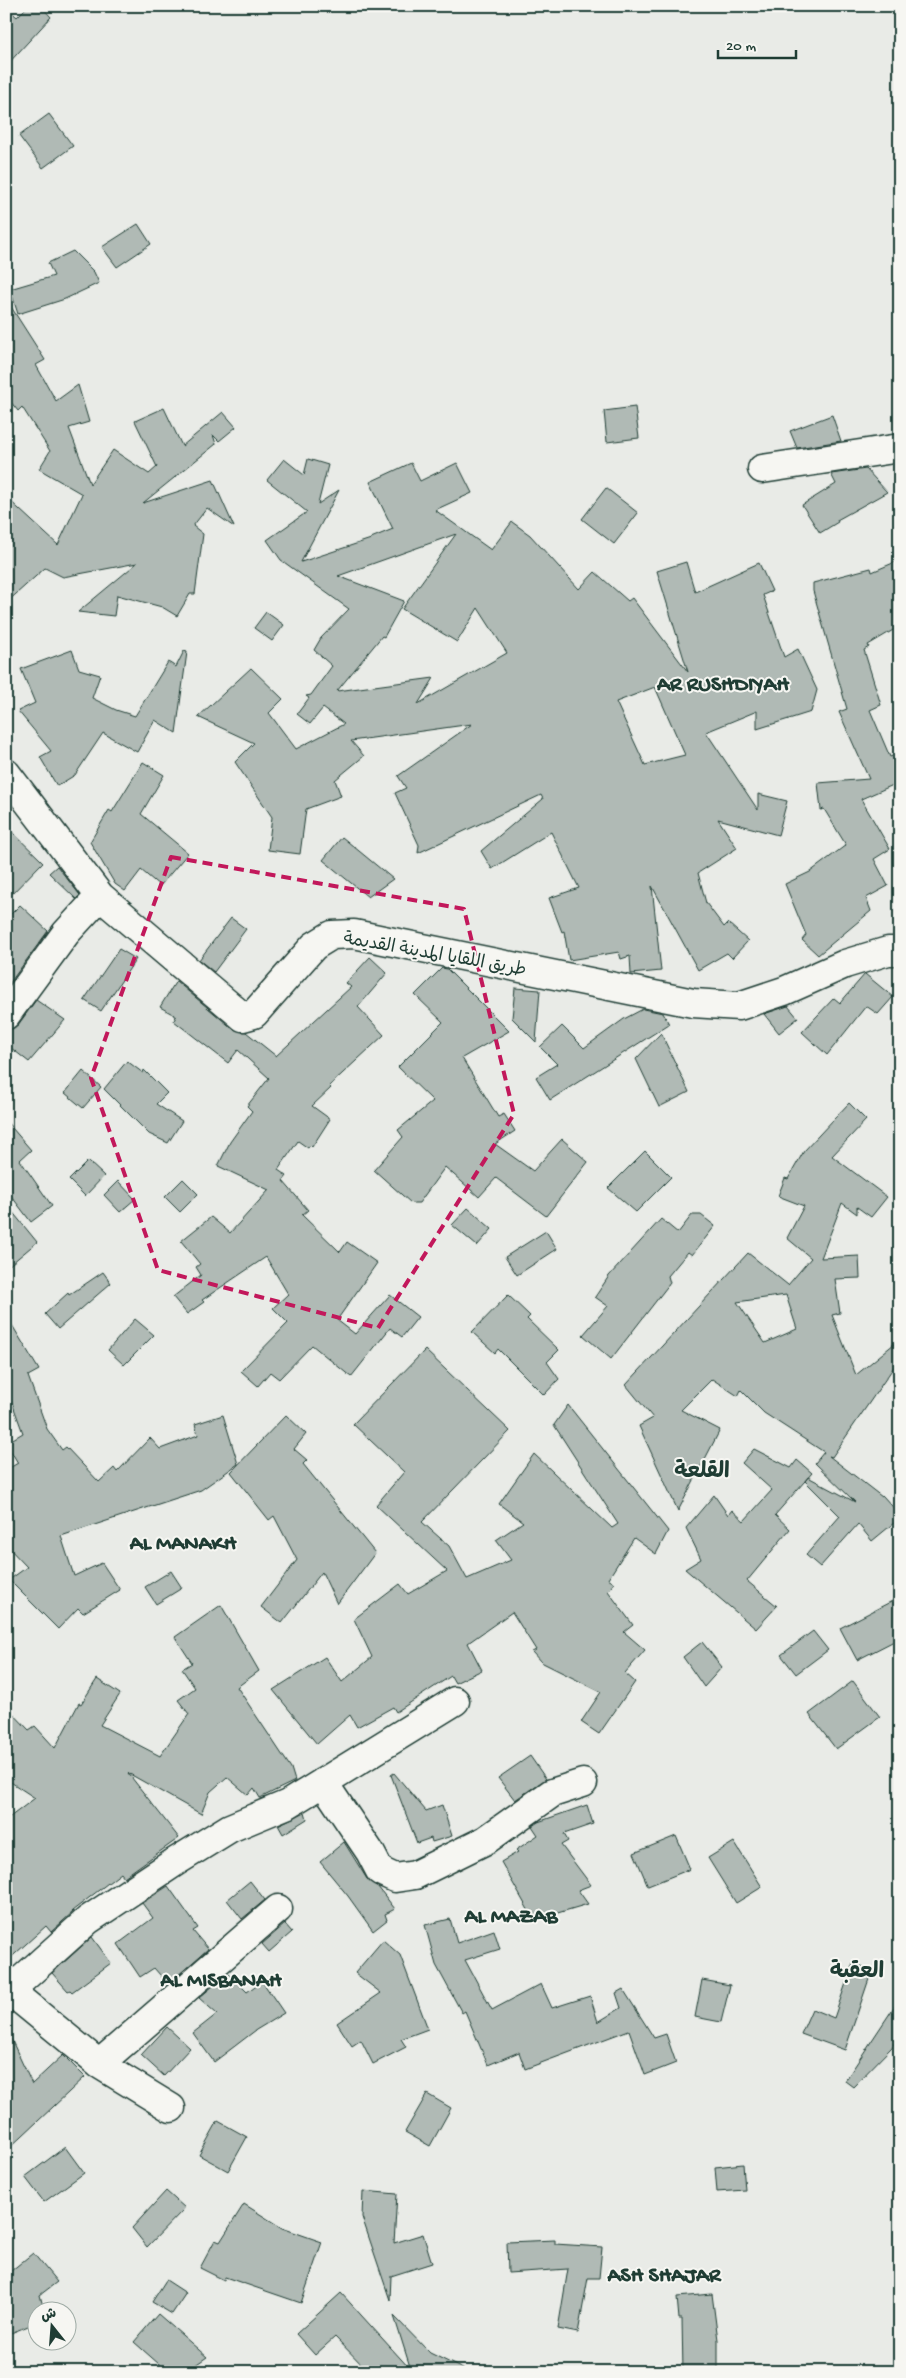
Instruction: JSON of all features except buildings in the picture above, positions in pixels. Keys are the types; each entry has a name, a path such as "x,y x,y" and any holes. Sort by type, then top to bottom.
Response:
{"street":[{"path":"762,469 900,448"},
{"name":"طريق اللقايا المدينة القديمة","path":"6,772 100,896 243,1016 254,1014 314,946 332,935 354,934 693,1003 738,1006 784,991 845,964 888,952 900,951"},
{"path":"6,1015 66,933 100,896"},
{"path":"171,2108 99,2064 8,1993 96,1915 230,1828 288,1804 455,1701"},
{"path":"323,1782 370,1852 380,1871 395,1878 415,1875 477,1844 552,1793 583,1783"},
{"path":"99,2064 278,1909"}],"highlighted area":[{"path":"171,857 464,909 514,1114 378,1328 158,1270 91,1078"}],"district":[{"name":"AR RUSHDIYAH","path":"723,682"},
{"name":"القلعة","path":"702,1469"},
{"name":"AL MANAKH","path":"183,1541"},
{"name":"AL MAZAB","path":"511,1914"},
{"name":"العقبة","path":"857,1969"},
{"name":"AL MISBANAH","path":"221,1978"},
{"name":"ASH SHAJAR","path":"664,2273"}]}
